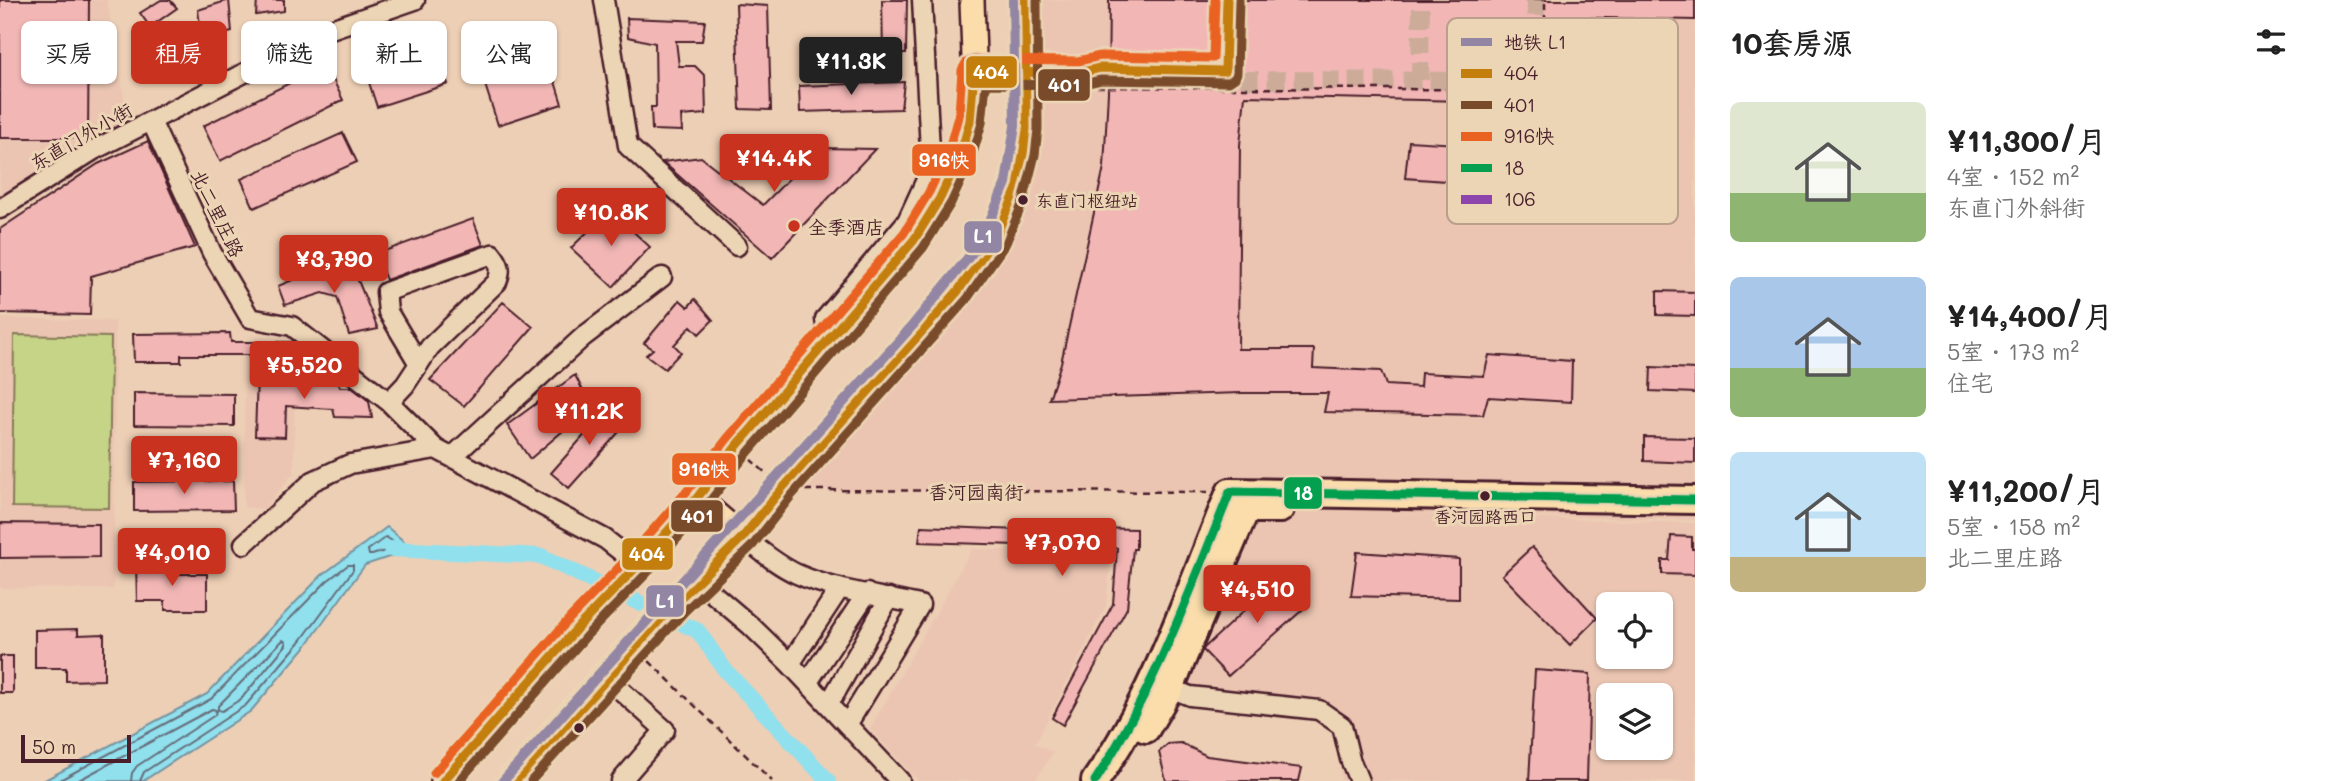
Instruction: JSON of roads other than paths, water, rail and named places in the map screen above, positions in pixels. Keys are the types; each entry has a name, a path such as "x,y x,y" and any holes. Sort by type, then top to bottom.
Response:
{"highway":[{"path":"1238,501 1695,500"},
{"path":"1238,501 1389,510 1695,518"},
{"path":"1114,781 1170,688 1238,501"},
{"path":"1095,781 1153,680 1238,501"}],"main road":[{"path":"443,781 579,626 697,498 736,447 914,240 937,206 960,157 971,118 974,72 972,0"},
{"path":"515,781 676,602 743,537 783,488 958,291 996,236 1012,197 1023,154 1026,129 1025,0"},
{"path":"974,72 1026,73"},
{"path":"697,498 743,537"}],"street":[{"name":"东直门外小街","path":"0,209 94,150 328,30 415,0"},
{"path":"604,0 628,146 737,246"},
{"path":"828,340 825,319 908,221 931,169 922,0"},
{"path":"1026,73 1080,80"},
{"name":"北二里庄路","path":"151,121 212,253 250,318 292,326 389,402 444,453 605,539 638,565"},
{"path":"389,402 405,385 419,364 430,347 497,282 501,273 499,262 492,254 386,292 388,312 419,364"},
{"path":"244,544 313,481 350,464 444,453 583,337 662,277"},
{"path":"743,537 800,575 840,588 920,605 847,726"},
{"path":"698,581 790,664 900,781"},
{"path":"790,664 840,588"},
{"path":"808,682 867,593"},
{"path":"829,704 888,598"},
{"path":"607,678 665,730 621,781"},
{"path":"1170,688 1190,696 1319,710 1342,726 1350,759 1359,781"}],"water":[{"path":"387,527 413,549 365,565 306,646 251,711 143,781 43,781 207,694 322,575"}],"waterway":[{"path":"391,549 541,556 698,631 725,670 828,781"}],"tunnel":[{"path":"1225,80 1227,0"},
{"path":"1420,80 1421,0"},
{"path":"1536,0 1536,18"},
{"path":"1079,73 1100,77 1225,80 1447,81"}],"metro line":[{"name":"L1","path":"503,781 913,325 981,242 1006,183 1015,126 1013,0"}],"place":[{"name":"东直门枢纽站","path":"1023,200"},
{"name":"全季酒店","path":"794,226"},
{"name":"香河园路西口","path":"1485,496"}]}
